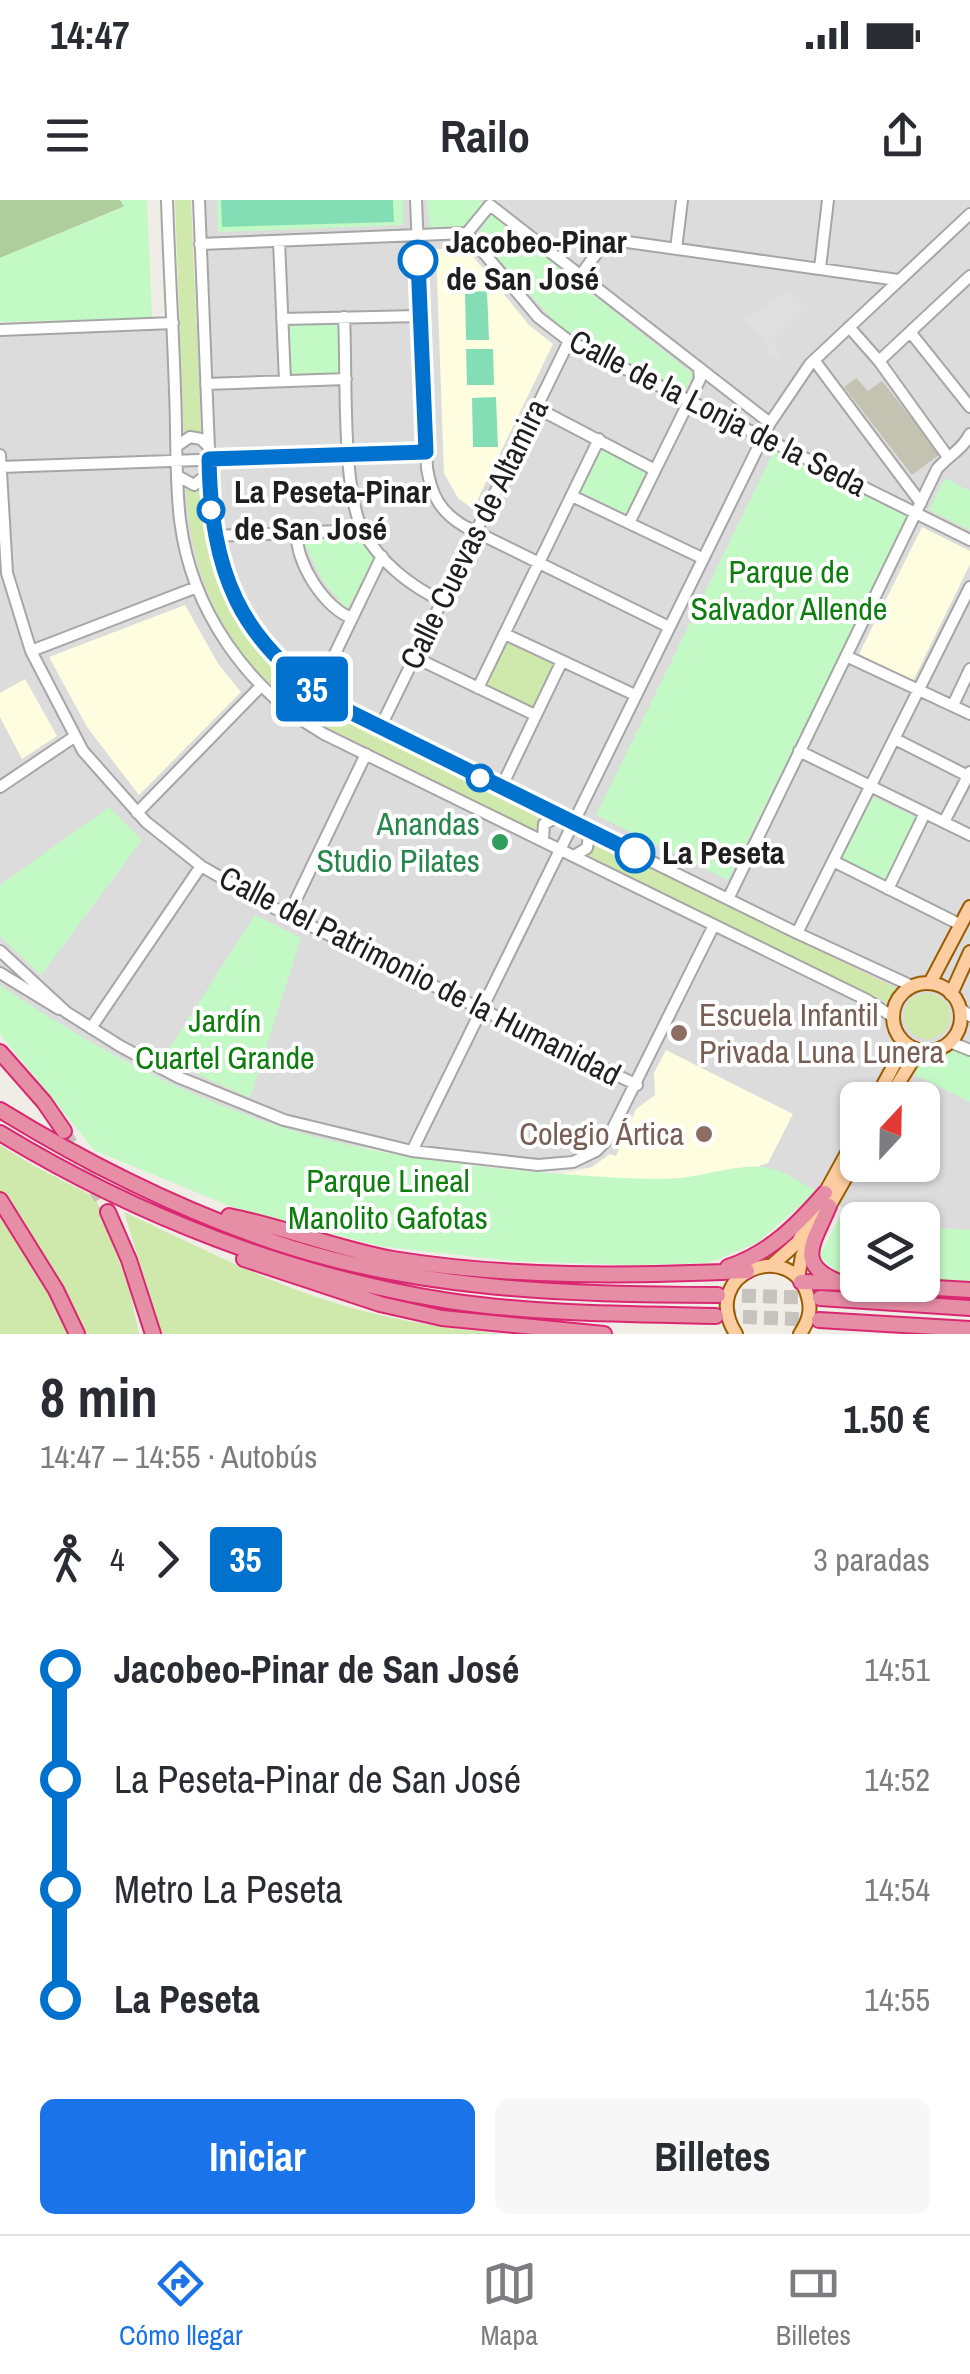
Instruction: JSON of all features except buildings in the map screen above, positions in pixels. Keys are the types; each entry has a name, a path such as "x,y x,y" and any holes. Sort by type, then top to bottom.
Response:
{"highway":[{"path":"0,1052 64,1131"},
{"path":"0,1110 56,1145 275,1242 390,1271 510,1289 718,1295"},
{"path":"0,1133 105,1191 224,1243 327,1276 388,1290 508,1308 716,1316"},
{"path":"105,1191 130,1209 230,1253 380,1304 474,1322 604,1334"},
{"path":"0,1200 77,1334"},
{"path":"712,1272 768,1249 827,1200"},
{"path":"827,1200 810,1254 811,1264 819,1274 839,1282"},
{"path":"191,1208 394,1258 516,1271 688,1276 747,1270"},
{"path":"108,1212 151,1334"},
{"path":"32,1250 69,1334"},
{"path":"800,1280 839,1282"},
{"path":"940,1288 970,1290"},
{"path":"820,1298 970,1308"},
{"path":"819,1320 970,1328"}],"main road":[{"path":"930,984 970,906"},
{"path":"951,994 970,952"},
{"path":"930,984 951,994 965,1012 950,1042 930,1051 903,1042 893,1016 898,998 912,986 930,984"},
{"path":"885,1082 903,1042"},
{"path":"899,1082 918,1050"},
{"path":"800,1334 808,1322 810,1306 800,1280 802,1256 840,1172"},
{"path":"772,1266 798,1242 840,1182"},
{"path":"736,1334 726,1308 730,1290 747,1270 772,1266 788,1270 800,1280"}],"street":[{"path":"168,200 180,521 198,587 227,646 262,686 300,720 893,1016"},
{"path":"198,200 214,536 228,582 244,616 281,665 316,693 380,728 912,986"},
{"path":"416,200 426,452 430,486 440,506 450,518 476,532 668,626"},
{"path":"676,249 682,200"},
{"path":"820,268 828,200"},
{"path":"200,244 467,233 486,203 770,423"},
{"path":"412,1150 761,438 794,384 814,360 970,214"},
{"name":"Calle de la Lonja de la Seda","path":"467,233 538,317 569,341 761,438 919,508 970,540"},
{"path":"580,276 609,240 898,280"},
{"path":"279,242 284,380"},
{"path":"879,361 970,276"},
{"path":"282,319 420,316"},
{"path":"344,317 349,455 355,504 363,530 407,581 442,601"},
{"path":"0,330 173,323"},
{"path":"849,326 948,456"},
{"path":"911,332 970,408"},
{"name":"Calle Cuevas de Altamira","path":"380,728 569,341"},
{"path":"814,360 919,508"},
{"path":"629,523 700,379 699,368"},
{"path":"206,384 346,379"},
{"path":"536,407 654,470"},
{"path":"728,899 938,469 948,456 966,451 970,434"},
{"path":"177,446 185,438 195,437 208,446"},
{"path":"478,688 600,439"},
{"path":"0,467 426,452"},
{"name":"Calle del Patrimonio de la Humanidad","path":"0,455 7,573 31,652 74,738 137,812 201,866 289,914 637,1085"},
{"path":"178,476 194,485 209,472"},
{"path":"572,496 702,558"},
{"path":"214,536 363,530"},
{"path":"297,534 302,556 317,586 338,610 352,618"},
{"path":"316,693 382,556"},
{"path":"31,652 198,587"},
{"path":"797,933 966,605 970,587"},
{"path":"505,634 635,695"},
{"path":"846,656 970,714"},
{"path":"414,657 534,715"},
{"path":"501,788 562,661"},
{"path":"953,705 970,670"},
{"path":"137,812 262,686"},
{"path":"0,787 74,738"},
{"path":"895,738 969,774 944,822"},
{"path":"800,751 970,835"},
{"path":"289,914 366,754"},
{"path":"888,888 926,813"},
{"path":"542,840 544,824 558,816"},
{"path":"574,856 588,848 590,831"},
{"path":"833,861 961,925"},
{"path":"91,1028 201,866"},
{"path":"0,952 66,1012 91,1028 178,1077 256,1110 324,1132 412,1150 510,1163 574,1162 607,1140 714,924"},
{"path":"0,973 66,1012"},
{"path":"950,1042 970,1050"}],"shaded area":[{"path":"203,200 970,200 970,1230 940,1228 940,1202 840,1202 840,1206 756,1164 526,1170 266,1134 83,1044 0,988 0,334 210,321"},
{"path":"436,249 468,250 529,325 553,344 473,509 458,498 444,473"},
{"path":"788,289 809,307 772,342 784,354 778,361 765,350 766,340 744,320"},
{"path":"856,378 868,391 882,381 940,454 912,475 844,387"},
{"path":"922,527 970,551 970,564 913,681 859,654"},
{"path":"185,605 219,665 241,692 139,795 87,727 49,657"},
{"path":"25,679 57,736 22,759 0,717 0,693"},
{"name":"Colegio Ártica","path":"666,1050 793,1114 768,1163 720,1179 652,1182 560,1175 592,1167 610,1154 616,1156 636,1109 655,1095 654,1073"}],"green space":[{"path":"0,200 120,200 125,206 0,258"},
{"path":"120,200 147,200 152,318 0,322 0,258 124,207"},
{"path":"175,200 191,200 201,434 184,434"},
{"path":"217,200 403,200 403,225 218,232"},
{"path":"221,200 393,200 394,222 222,227"},
{"path":"427,200 478,200 484,204 470,226 430,228"},
{"path":"491,214 693,374 685,392 578,340 556,323 477,236"},
{"path":"487,291 489,340 466,340 465,292"},
{"path":"344,317 346,379 285,381 282,319"},
{"path":"466,349 493,349 494,385 467,385"},
{"path":"496,397 498,447 473,447 472,398"},
{"path":"603,447 647,469 626,514 581,492"},
{"name":"Parque de Salvador Allende","path":"776,447 910,514 728,880 596,815"},
{"path":"945,478 970,491 970,530 929,510"},
{"path":"203,487 213,556 224,588 237,618 276,671 333,714 545,816 538,832 326,727 267,681 224,626 198,562 186,488"},
{"path":"357,537 373,554 373,561 347,609 324,582 303,542"},
{"path":"507,640 555,664 534,708 486,685"},
{"path":"872,796 917,818 887,880 841,858"},
{"path":"109,807 142,840 41,975 0,936 0,885"},
{"path":"595,840 900,990 892,1005 588,856"},
{"name":"Jardín Cuartel Grande","path":"255,915 301,938 250,1098 163,1058"},
{"name":"Parque Lineal Manolito Gafotas","path":"0,985 73,1032 189,1092 312,1136 449,1163 589,1176 679,1178 737,1168 769,1168 817,1191 757,1243 708,1263 513,1261 379,1246 237,1209 94,1150 0,1034"},
{"path":"927,993 943,1000 950,1016 943,1032 927,1039 911,1032 904,1016 911,1000"},
{"path":"950,1042 970,1050 970,1102 940,1087 940,1082 929,1082 907,1071 919,1050 930,1051"},
{"path":"0,1145 95,1197 129,1288 139,1334 0,1334"},
{"path":"124,1212 323,1299 408,1321 505,1334 162,1334"},
{"path":"840,1217 840,1274 819,1256"},
{"path":"940,1228 970,1230 970,1284 940,1282"}],"tunnel":[{"path":"64,1131 108,1212"},
{"path":"721,1295 819,1298"},
{"path":"722,1316 819,1320"}],"bus line":[{"name":"35","path":"418,260 426,452 209,459 212,524 228,582 244,616 266,648 296,678 334,704 635,853"}],"place":[{"name":"Jacobeo-Pinar de San José","path":"418,260"},
{"name":"La Peseta-Pinar de San José","path":"211,510"},
{"name":"Anandas Studio Pilates","path":"500,842"},
{"name":"La Peseta","path":"635,853"},
{"name":"Escuela Infantil Privada Luna Lunera","path":"679,1033"},
{"name":"Colegio Ártica","path":"704,1134"}]}
